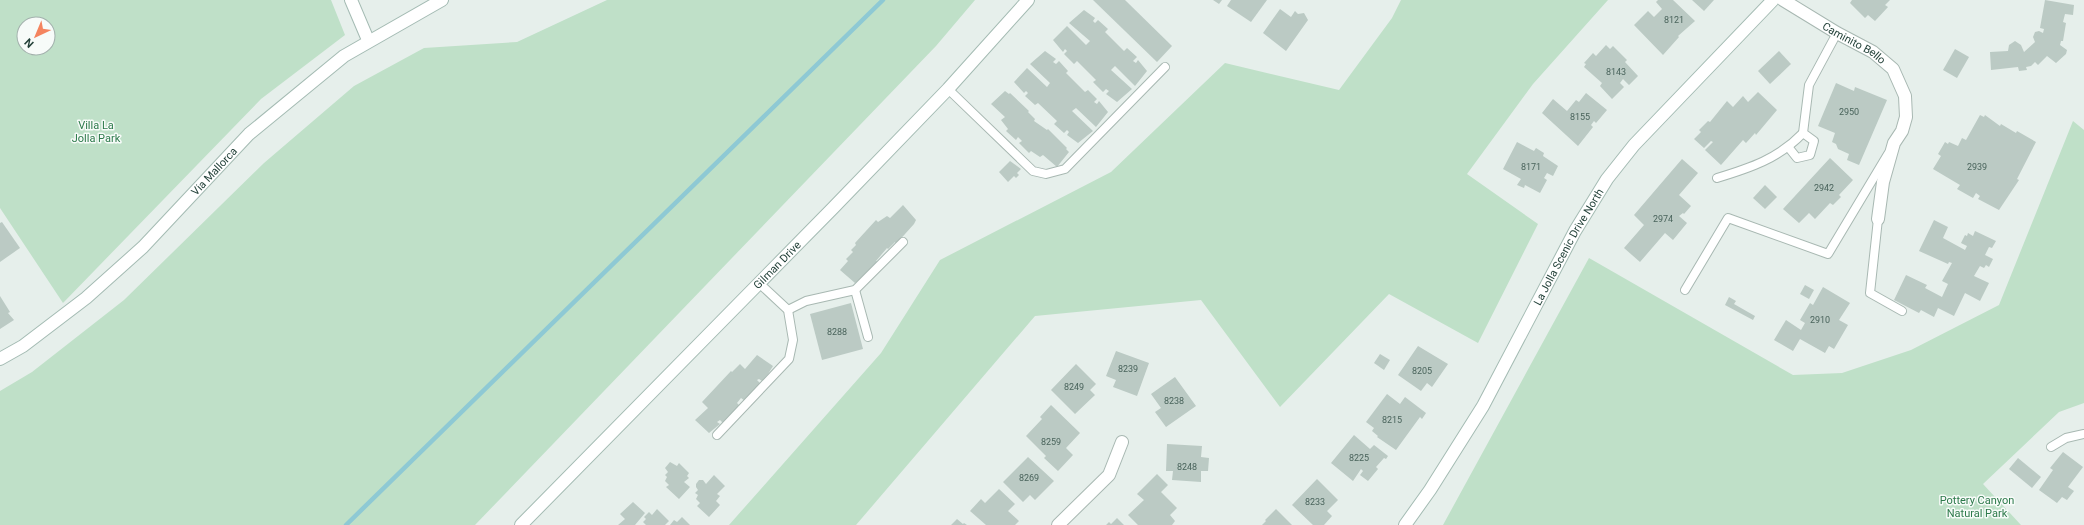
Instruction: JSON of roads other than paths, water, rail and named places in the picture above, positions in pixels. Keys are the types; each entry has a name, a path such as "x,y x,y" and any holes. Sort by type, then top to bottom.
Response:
{"main road":[{"path":"351,0 368,40"},
{"name":"Via Mallorca","path":"0,359 23,346 86,298 143,247 249,134 344,56 368,40 442,0"},
{"name":"Gilman Drive","path":"521,525 760,284 948,89 1028,0"},
{"name":"La Jolla Scenic Drive North","path":"1405,525 1430,490 1483,406 1575,231 1607,180 1634,145 1773,0"},
{"name":"Caminito Bello","path":"1782,0 1837,33 1873,52 1893,69 1905,96 1906,117 1902,131 1894,143 1883,182 1878,219"},
{"path":"1058,525 1109,475 1122,442"}],"lane":[{"path":"1717,178 1754,167 1789,148 1803,133 1809,85 1837,33"},
{"path":"948,89 1033,171 1046,174 1065,169 1165,67"},
{"path":"1789,148 1797,158 1810,155 1814,141 1803,133"},
{"path":"1685,290 1728,218 1828,254 1894,143"},
{"path":"1878,219 1870,293 1902,311"},
{"path":"788,310 806,301 855,290 903,242"},
{"path":"717,435 789,359 793,340 788,310 760,284"},
{"path":"855,290 868,337"},
{"path":"2051,446 2066,438 2084,434"}],"waterway":[{"path":"346,525 883,0"}],"park label":[{"name":"Villa La Jolla Park","path":"96,131"},
{"name":"Pottery Canyon Natural Park","path":"1977,506"}]}
